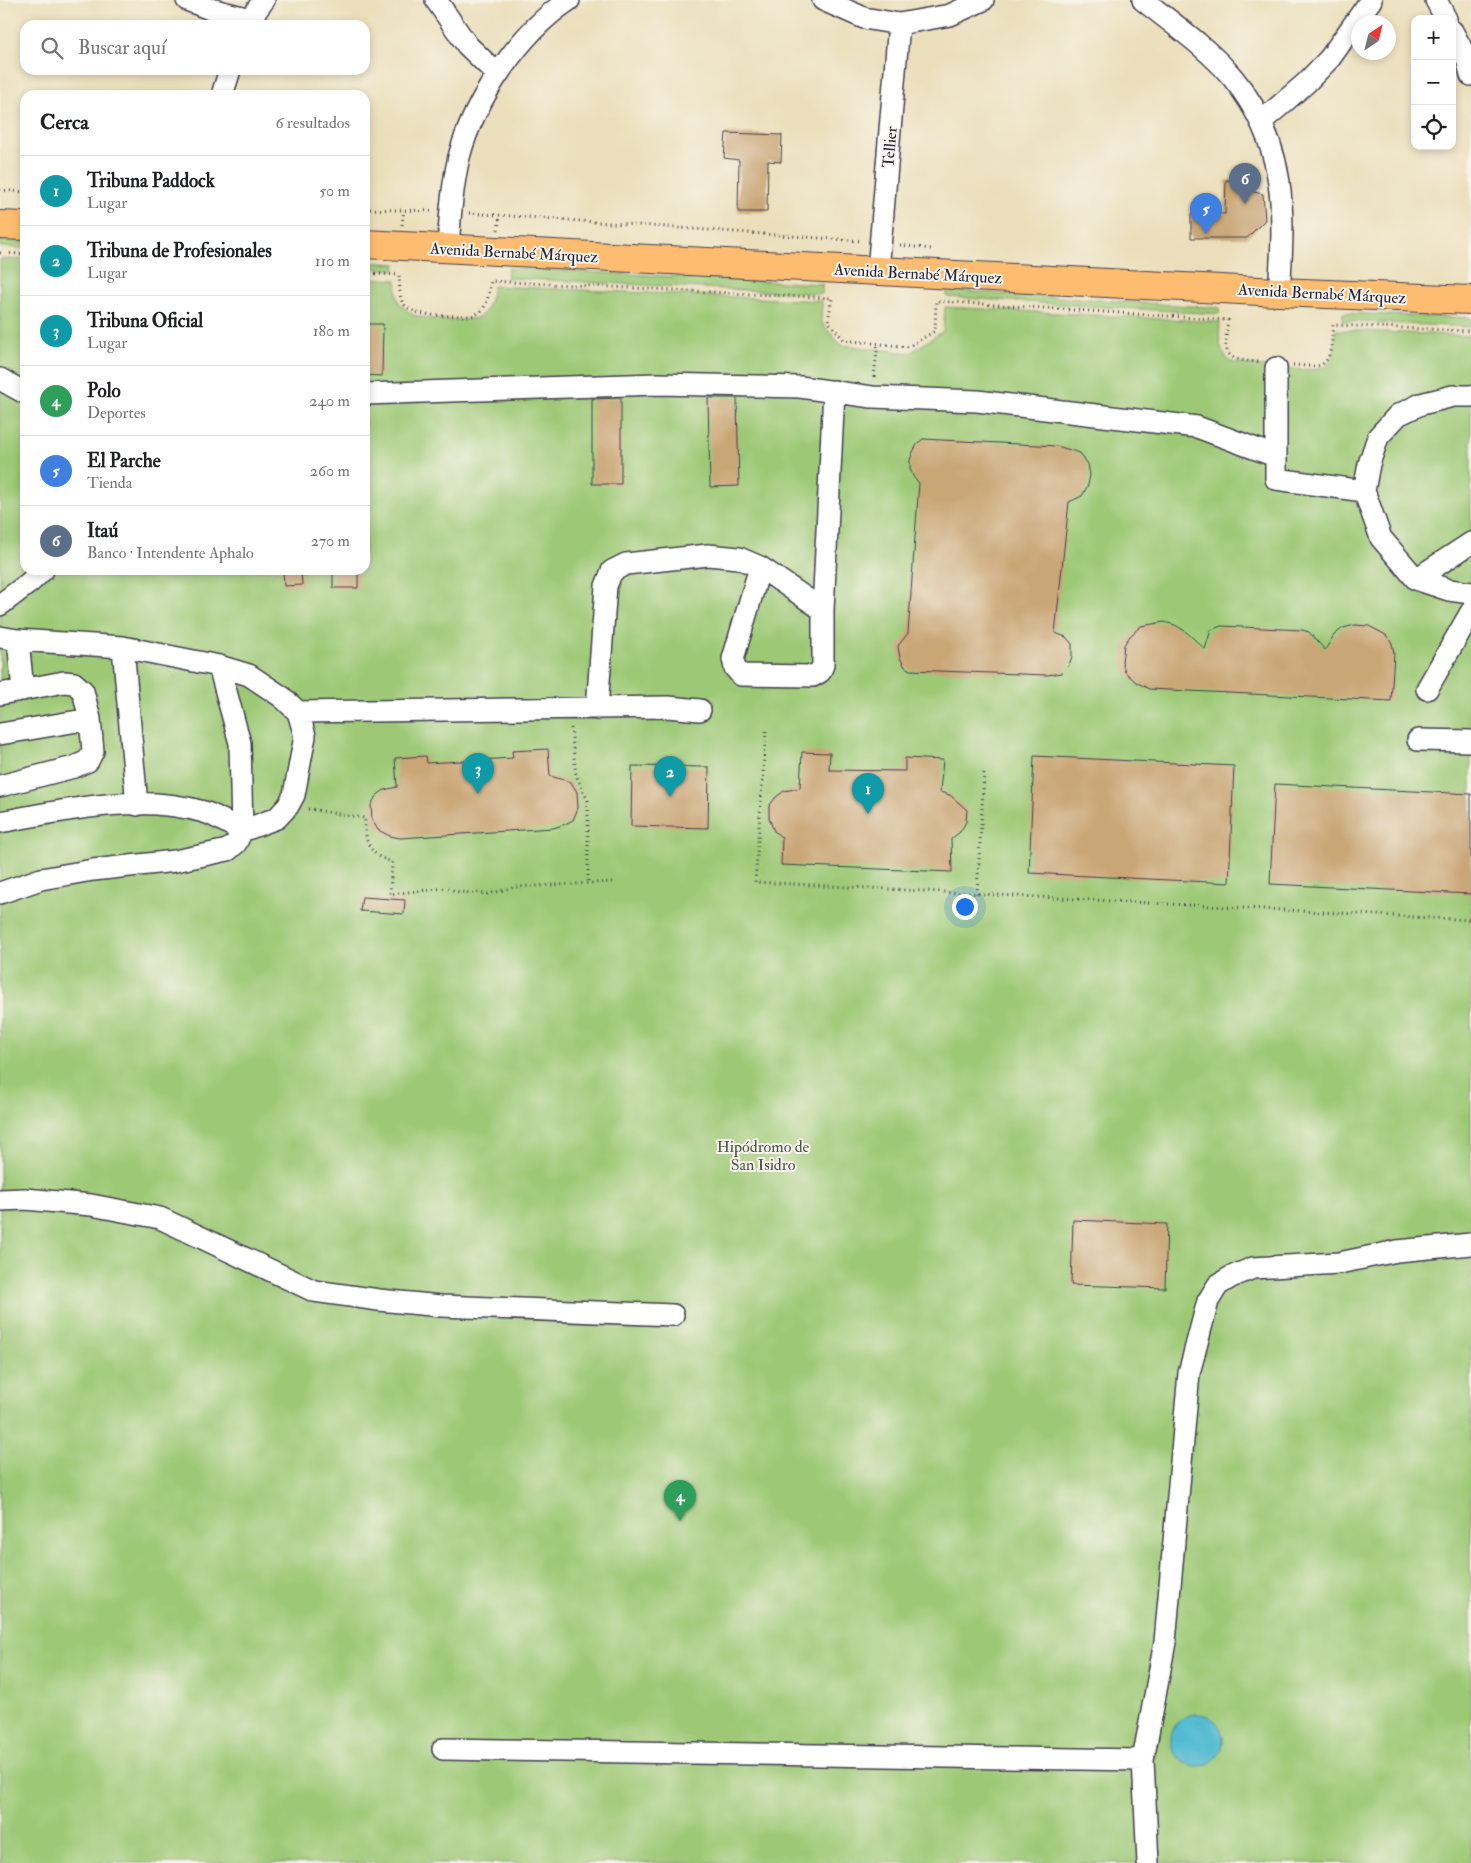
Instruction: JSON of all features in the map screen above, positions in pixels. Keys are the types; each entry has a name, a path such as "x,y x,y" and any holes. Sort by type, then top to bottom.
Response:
{"main road":[{"path":"0,225 20,226"},
{"name":"Avenida Bernabé Márquez","path":"370,244 1279,292 1471,300"}],"street":[{"path":"187,0 243,20"},
{"path":"250,20 264,0"},
{"path":"436,0 467,45 498,74"},
{"path":"448,248 450,212 459,157 475,114 498,74 529,34 569,0"},
{"path":"823,0 864,18 899,24 950,15 983,0"},
{"path":"1143,0 1194,40 1232,77 1262,121 1274,155 1280,182 1283,235 1279,292"},
{"path":"1262,121 1306,83 1330,58 1371,0"},
{"path":"1436,0 1444,15"},
{"name":"Tellier","path":"878,271 899,24"},
{"path":"1456,38 1470,64"},
{"path":"224,90 228,75"},
{"path":"1276,365 1276,479 1364,491"},
{"path":"0,379 20,390"},
{"path":"370,394 656,384 765,386 872,397 977,401 1197,426 1275,456"},
{"path":"760,567 733,660 735,668 742,675 813,676 820,672 823,665 823,610 834,392"},
{"path":"1471,396 1453,396 1421,404 1398,415 1378,437 1369,464 1364,491 1381,538 1416,579 1449,590 1471,592"},
{"path":"1416,579 1467,549"},
{"path":"597,709 606,586 612,571 626,564 708,556 739,558 760,567 823,610"},
{"path":"0,605 38,575"},
{"path":"1427,689 1471,612"},
{"path":"0,822 90,806 176,806 207,813 242,831 277,818 288,806 294,795 304,736 298,712 282,697 248,675 219,666 122,647 9,639 24,690"},
{"path":"122,647 137,805"},
{"path":"0,893 41,879 93,870 175,861 228,850 236,843 242,831 240,743 219,666"},
{"path":"0,694 64,682 74,683 83,691 90,719 93,751 88,762 0,786"},
{"path":"298,712 569,710 668,707 700,710"},
{"path":"0,734 90,719"},
{"path":"1418,740 1471,741"},
{"path":"0,1200 25,1199 91,1205 160,1218 314,1290 379,1300 441,1306 673,1315"},
{"path":"1148,1863 1143,1760 1165,1642 1189,1373 1208,1301 1218,1285 1231,1277 1253,1268 1339,1263 1397,1251 1471,1244"},
{"path":"443,1748 1143,1760"}],"path":[{"path":"0,190 20,192"},
{"path":"370,209 450,212 880,242 938,250 938,274"},
{"path":"0,253 20,254"},
{"path":"370,273 399,275 401,300 408,308 419,314 471,316 478,314 487,303 491,281 832,298 828,321 844,340 908,347 934,331 936,301 1228,320 1225,347 1232,358 1276,365 1318,366 1324,362 1331,350 1333,325 1471,331"},
{"path":"872,397 878,343"},
{"path":"569,710 576,775 588,800 588,883"},
{"path":"766,731 755,882 1471,920"},
{"path":"977,894 984,773"},
{"path":"288,806 365,818 364,833 370,848 377,855 392,862 390,894 446,888 459,892 488,894 515,887 613,882"}],"green space":[{"path":"0,240 20,242 20,248 0,247"},
{"name":"Hipódromo de San Isidro","path":"0,259 20,260 20,575 370,575 370,278 396,280 398,300 405,309 417,316 440,320 470,319 482,315 488,305 493,286 822,301 821,322 841,345 910,353 943,331 945,307 1220,322 1222,349 1231,362 1265,367 1309,370 1320,369 1326,366 1332,358 1336,330 1471,336 1471,1863 0,1863"},
{"path":"370,262 396,264 395,270 370,268"},
{"path":"508,268 822,284 822,294 507,278"},
{"path":"947,290 1220,308 1219,314 947,297"},
{"path":"1343,313 1471,318 1471,327 1342,321"}],"water":[{"path":"1192,1714 1202,1714 1216,1721 1223,1735 1223,1745 1216,1759 1202,1766 1192,1766 1182,1762 1175,1755 1171,1745 1171,1735 1175,1725 1182,1718"}],"building":[{"path":"726,133 782,135 781,162 768,161 767,212 738,212 739,160 724,158"},
{"path":"1226,180 1254,181 1254,192 1263,194 1265,220 1247,238 1191,238 1191,214 1225,214"},
{"path":"370,324 383,324 382,376 370,375"},
{"path":"621,398 621,484 592,484 592,399"},
{"path":"708,398 737,398 739,486 710,487"},
{"path":"923,439 1057,446 1080,453 1088,464 1090,475 1088,485 1082,496 1069,502 1055,633 1066,637 1072,644 1072,657 1068,667 1062,673 1047,675 910,670 905,667 900,658 898,646 908,633 919,483 914,478 910,469 910,460 918,443"},
{"path":"283,575 301,575 302,585 284,586"},
{"path":"333,575 358,575 358,588 333,588"},
{"path":"1164,622 1175,625 1185,631 1205,649 1211,630 1221,626 1302,630 1309,632 1325,650 1334,635 1343,628 1355,625 1369,626 1386,635 1392,643 1394,653 1391,701 1149,689 1136,682 1125,672 1122,662 1124,645 1130,636 1141,626"},
{"path":"548,749 550,776 571,782 577,792 578,808 573,820 563,825 553,828 400,838 390,836 378,830 372,820 371,805 376,796 384,790 397,787 395,758 426,756 427,763 513,758 512,751"},
{"path":"802,752 830,753 829,770 905,771 905,758 943,760 940,792 950,795 967,810 966,822 960,832 951,839 952,872 781,865 782,838 774,831 769,818 769,806 784,791 800,788"},
{"path":"1034,756 1234,766 1229,883 1029,873"},
{"path":"632,766 709,767 708,828 631,826"},
{"path":"1275,784 1471,794 1471,894 1270,884"},
{"path":"362,897 405,900 404,914 360,911"},
{"path":"1073,1220 1167,1224 1165,1288 1071,1285"}],"place":[{"name":"Itaú","path":"1245,204"},
{"name":"El Parche","path":"1206,234"},
{"name":"Tribuna Oficial","path":"478,794"},
{"name":"Tribuna de Profesionales","path":"670,797"},
{"name":"Tribuna Paddock","path":"868,814"},
{"name":"Polo","path":"680,1521"}]}
